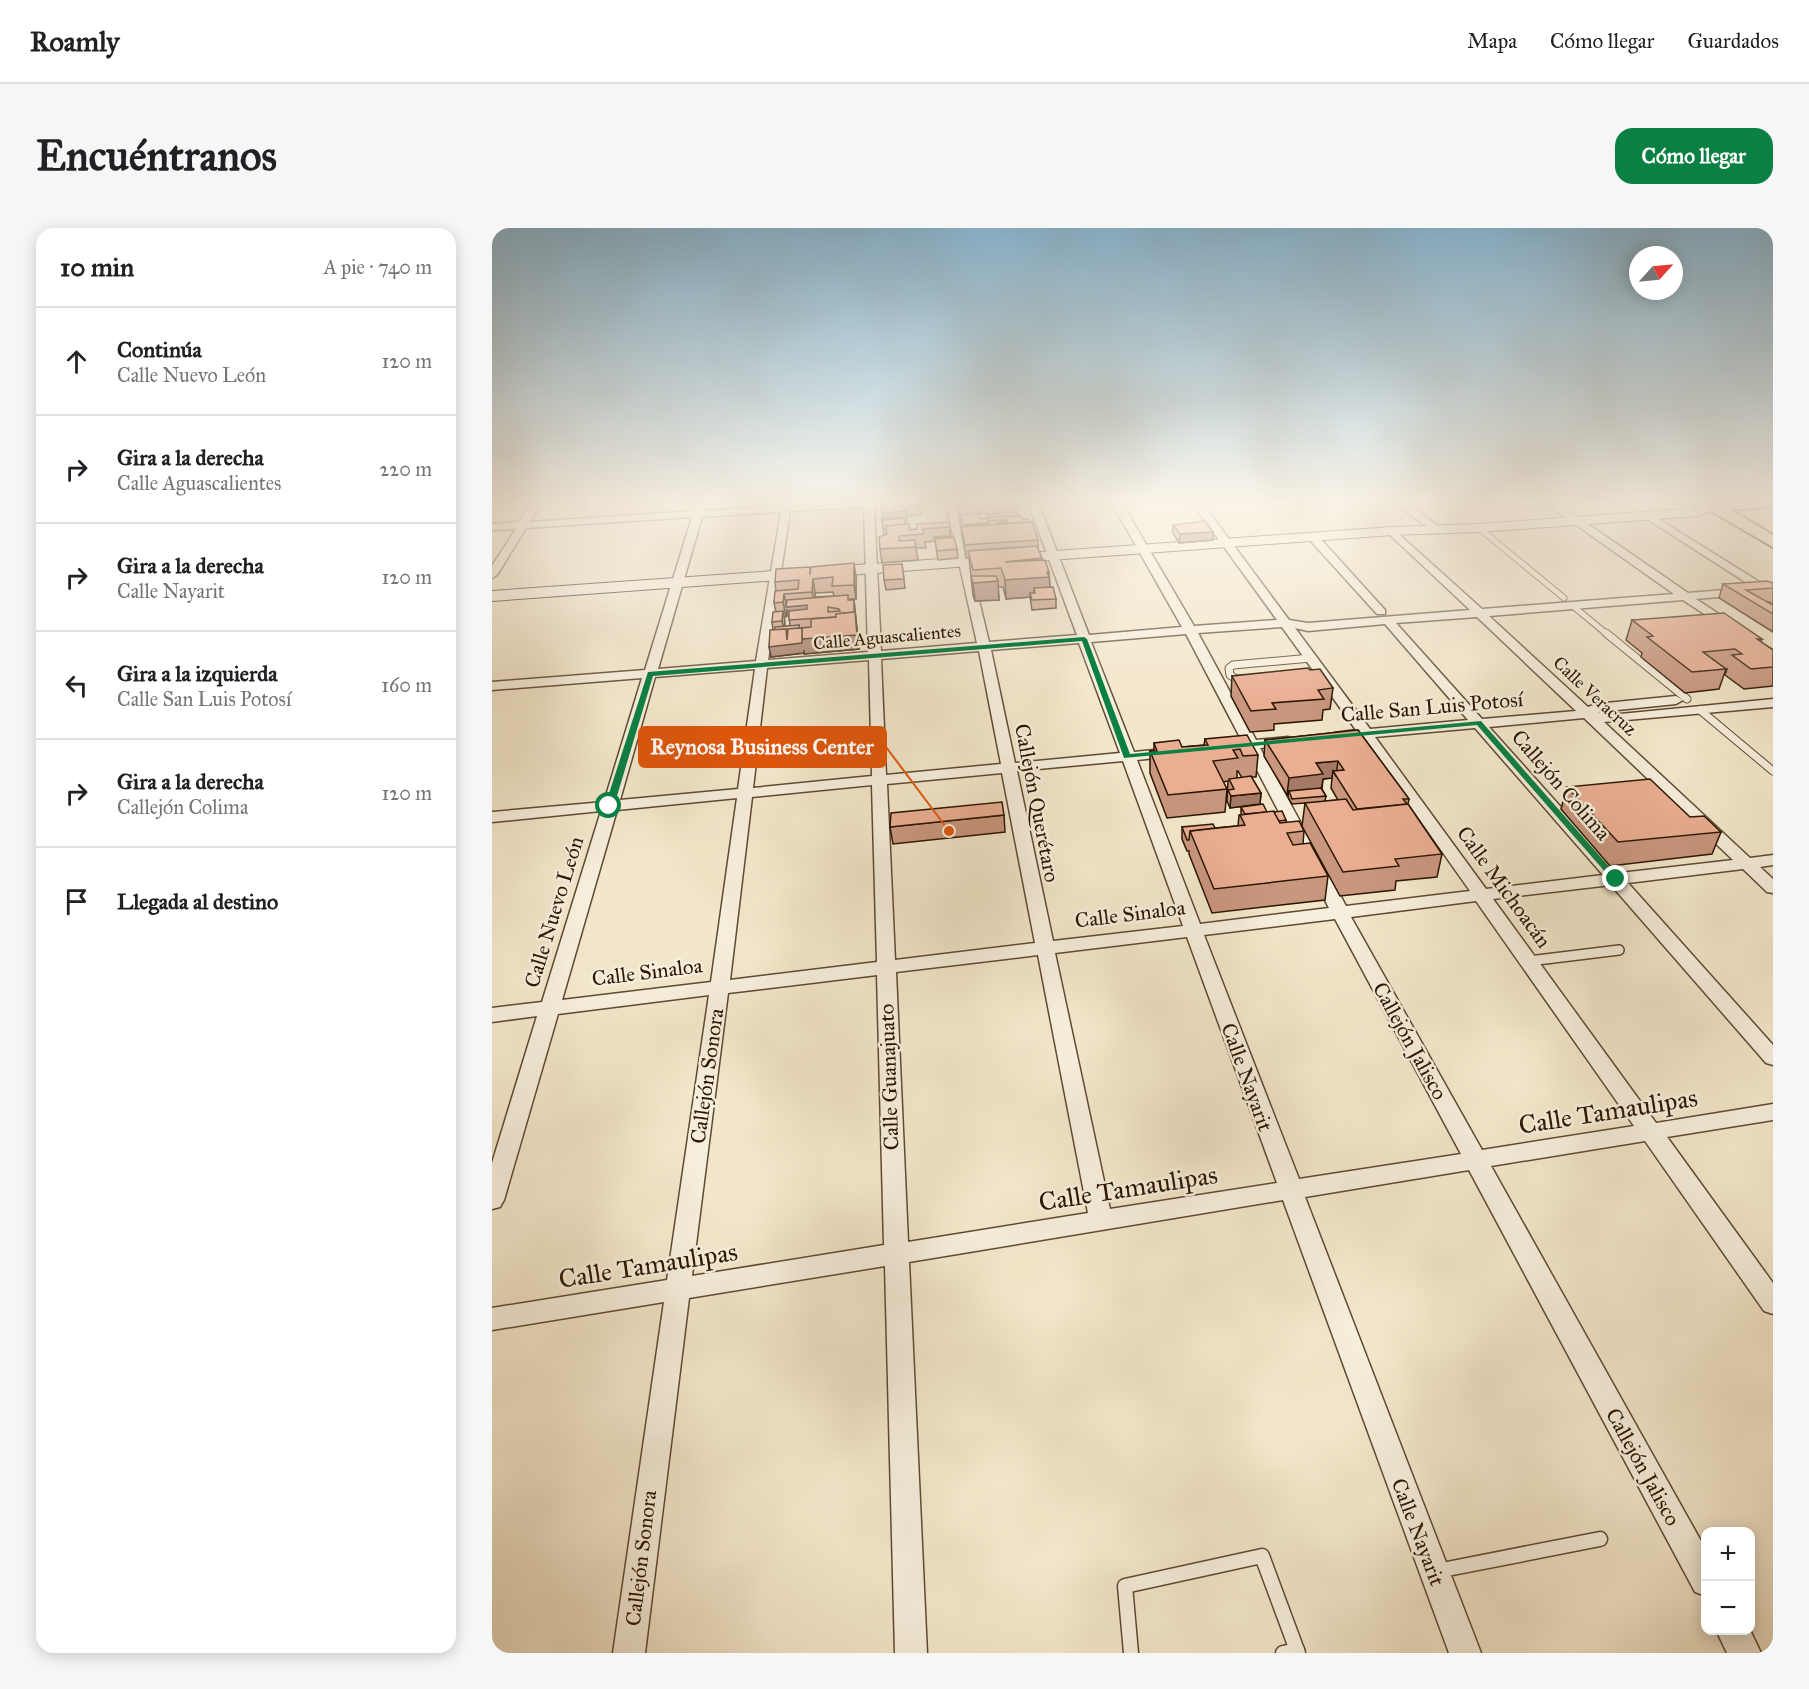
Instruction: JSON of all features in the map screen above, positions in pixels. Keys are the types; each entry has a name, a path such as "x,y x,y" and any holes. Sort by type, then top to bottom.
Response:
{"street":[{"name":"Calle Nuevo León","path":"492,1200 683,566"},
{"name":"Callejón Sonora","path":"629,1653 676,1289 747,793 761,665 777,566"},
{"path":"492,596 905,566"},
{"name":"Callejón Querétaro","path":"965,566 984,647 1101,1221"},
{"name":"Calle Nayarit","path":"1058,566 1289,1191 1465,1653"},
{"name":"Callejón Jalisco","path":"1154,566 1191,630 1340,912 1701,1572"},
{"name":"Calle Michoacán","path":"1243,566 1311,658 1318,677 1366,734 1773,1303"},
{"name":"Callejón Colima","path":"1340,566 1773,1058"},
{"name":"Calle Veracruz","path":"1431,566 1773,888"},
{"path":"1642,566 1744,636"},
{"path":"1728,566 1754,583"},
{"name":"Calle Guanajuato","path":"872,569 873,656 911,1653"},
{"name":"Calle Aguascalientes","path":"1680,593 1773,581"},
{"name":"Calle Aguascalientes","path":"492,686 1191,630 1286,623 1308,627 1385,616 1680,593 1773,589"},
{"name":"Calle San Luis Potosí","path":"1587,714 1596,708 1773,691"},
{"name":"Calle San Luis Potosí","path":"1217,748 1587,714 1610,719 1773,703"},
{"path":"492,818 1195,750"},
{"name":"Calle Sinaloa","path":"492,1015 1773,860"},
{"name":"Calle Tamaulipas","path":"492,1318 1773,1112"},
{"path":"1735,1635 1745,1653"}],"lane":[{"path":"1525,566 1687,699"},
{"path":"1255,682 1243,683 1236,680 1230,675 1229,668 1233,665 1311,658"},
{"path":"1700,710 1773,771"},
{"path":"1528,961 1619,950"},
{"path":"1433,1572 1600,1539"},
{"path":"1131,1653 1125,1586 1262,1556 1293,1652"}],"building":[{"path":"854,566 854,585 832,586 833,577 813,579 812,592 784,594 783,602 774,603 775,591 798,589 799,580 775,582 776,569 810,567 810,575 811,567"},
{"path":"883,566 902,566 904,579 884,580"},
{"path":"972,566 1047,566 1049,577 1005,580 1001,568 973,570"},
{"path":"971,576 996,576 998,581 973,583"},
{"path":"1767,581 1773,583 1773,588 1746,590 1773,605 1773,614 1723,584"},
{"path":"1053,587 1056,599 1032,600 1030,593 1035,593 1034,588"},
{"path":"848,595 848,600 854,600 854,612 836,614 836,617 789,620 789,611 807,609 807,605 786,607 787,600","holes":["828,607 840,611 828,612"]},
{"path":"783,611 782,621 772,622 773,612"},
{"path":"855,612 857,635 802,639 802,628 811,627 811,619 836,617 836,614"},
{"path":"1724,613 1762,639 1757,639 1773,650 1773,667 1751,669 1732,655 1742,654 1735,649 1703,652 1726,669 1692,672 1647,637 1653,636 1632,620"},
{"path":"799,625 799,628 788,629 787,633 786,629 775,630 775,627"},
{"path":"802,628 802,643 769,647 770,630 786,629 787,640 788,629"},
{"path":"1308,668 1310,670 1320,669 1333,688 1318,690 1324,699 1272,703 1276,709 1251,711 1232,676"},
{"path":"1358,730 1409,799 1403,799 1407,804 1357,809 1333,771 1344,770 1338,761 1316,763 1323,774 1289,778 1265,740"},
{"path":"1247,735 1258,755 1243,756 1240,749 1233,750 1238,758 1213,761 1227,789 1168,795 1150,751 1157,751 1154,743 1179,740 1182,747 1208,745 1205,739"},
{"path":"1251,776 1261,793 1231,796 1228,790 1234,789 1229,779"},
{"path":"1650,779 1690,817 1704,816 1721,832 1618,842 1567,787"},
{"path":"1321,788 1326,796 1292,799 1289,791"},
{"path":"1346,799 1353,810 1408,804 1442,854 1395,859 1399,866 1343,872 1305,803"},
{"path":"1002,802 1004,815 890,827 891,813"},
{"path":"1263,804 1267,812 1245,814 1241,807"},
{"path":"1274,811 1280,823 1299,821 1304,831 1287,833 1293,845 1310,843 1328,876 1214,889 1190,831 1245,825 1240,815"},
{"path":"1282,811 1286,820 1279,821 1274,812"},
{"path":"1213,824 1215,828 1190,831 1189,840 1182,827"}],"place":[{"name":"Reynosa Business Center","path":"949,831"}],"route":[{"path":"609,806 650,674 1084,639 1127,757 1479,723 1616,879"}]}
